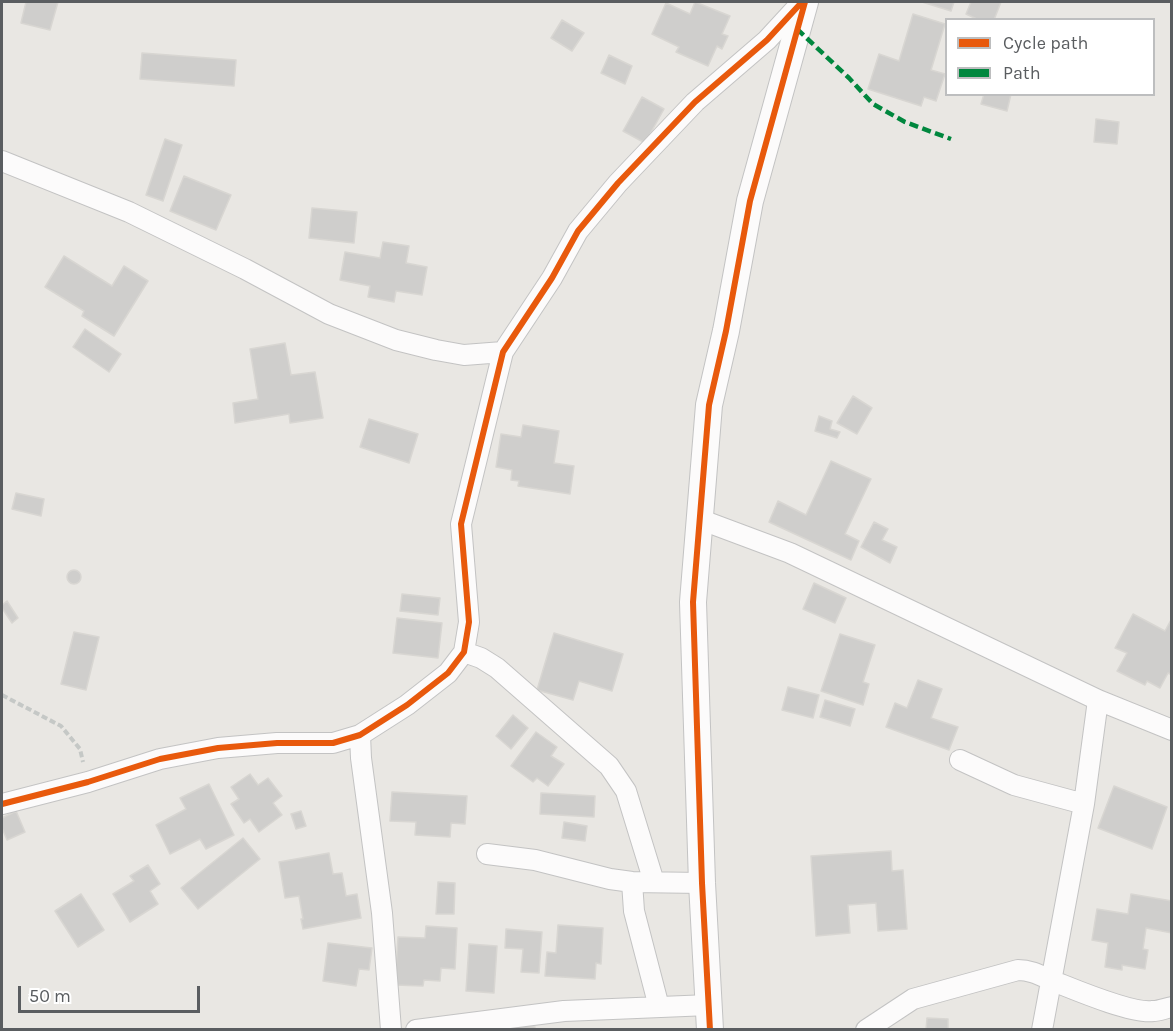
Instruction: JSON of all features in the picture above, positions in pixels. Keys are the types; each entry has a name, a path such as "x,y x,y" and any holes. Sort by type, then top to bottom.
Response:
{"street":[{"path":"2,804 88,782 160,759 218,748 278,743 333,742 360,735 407,705 448,673 464,652 469,622 461,524 503,352 552,278 578,231 618,183 695,102 767,40 803,2"},
{"path":"416,1029 564,1011 659,1006 710,1017 702,883 693,602 709,405 726,331 750,201 803,2"},
{"path":"2,160 129,212 245,268 328,314 396,340 436,351 464,355 503,352"},
{"path":"699,519 790,553 1098,700 1172,730"},
{"path":"464,652 481,658 498,668 609,766 626,791 654,882"},
{"path":"1042,1029 1084,804 1098,700"},
{"path":"360,735 361,758 382,913 391,1029"},
{"path":"960,760 1014,785 1084,804"},
{"path":"487,854 534,860 610,879 632,882 702,883"},
{"path":"632,882 634,911 659,1006"},
{"path":"866,1029 914,999 1018,970 1028,970 1086,995 1151,1012 1172,1007"}],"path":[{"path":"2,695 62,726 80,749 88,782"}],"building":[{"path":"26,2 58,2 50,30 21,23"},
{"path":"695,2 730,16 722,34 728,36 722,49 717,46 708,66 676,52 679,47 652,34 666,3 690,14"},
{"path":"922,2 954,2 951,11"},
{"path":"971,2 1001,2 995,18 975,18 966,14"},
{"path":"913,14 945,24 931,70 945,74 936,101 924,97 921,106 868,89 879,54 899,61"},
{"path":"562,20 584,33 572,51 551,38"},
{"path":"142,53 236,60 234,86 140,79"},
{"path":"609,55 632,66 625,84 601,73"},
{"path":"983,96 1011,96 1007,111 981,104"},
{"path":"642,97 664,109 645,143 623,131"},
{"path":"1096,119 1119,122 1117,144 1094,142"},
{"path":"165,139 182,145 163,201 146,195"},
{"path":"184,176 231,195 216,230 170,211"},
{"path":"312,208 357,212 354,243 309,238"},
{"path":"383,242 409,246 406,263 427,267 422,295 396,291 394,302 368,297 370,286 340,280 345,252 380,258"},
{"path":"64,256 112,286 124,266 148,281 114,336 82,316 84,311 45,287"},
{"path":"85,329 121,354 109,372 73,347"},
{"path":"285,343 291,375 315,372 323,418 290,423 289,414 235,423 233,403 258,399 250,349"},
{"path":"853,396 872,408 857,434 837,423"},
{"path":"819,416 832,421 830,429 840,432 837,438 815,431"},
{"path":"369,419 418,434 409,463 360,447"},
{"path":"523,425 559,431 554,463 574,466 570,494 518,486 519,481 511,480 512,470 496,467 501,434 521,437"},
{"path":"831,461 871,479 845,534 859,541 851,560 769,522 778,501 806,515"},
{"path":"16,493 44,499 41,516 12,509"},
{"path":"874,522 888,529 882,540 897,547 890,563 861,547"},
{"path":"71,570 77,570 81,577 77,584 71,584 67,580 67,574"},
{"path":"814,583 846,598 835,623 803,609"},
{"path":"402,594 440,598 438,615 400,611"},
{"path":"7,601 18,618 12,623 2,608"},
{"path":"1133,614 1165,631 1172,618 1172,675 1168,673 1160,688 1147,681 1145,685 1117,671 1127,653 1115,648"},
{"path":"397,618 442,623 438,658 393,653"},
{"path":"74,632 99,637 86,690 61,684"},
{"path":"554,633 623,654 612,691 579,681 573,700 537,690"},
{"path":"840,634 875,645 863,682 869,684 863,705 821,691"},
{"path":"918,680 942,689 931,718 958,727 949,750 886,727 895,703 907,708"},
{"path":"788,687 819,695 813,718 782,710"},
{"path":"825,700 855,709 850,726 820,717"},
{"path":"513,715 528,728 511,749 496,736"},
{"path":"536,732 557,747 551,756 564,764 548,786 537,778 533,782 511,766"},
{"path":"250,774 258,785 268,778 282,796 273,803 282,815 259,832 250,819 244,823 231,804 239,799 231,787"},
{"path":"209,784 234,835 206,849 200,839 170,854 156,825 186,809 180,798"},
{"path":"1114,786 1167,807 1152,849 1098,828"},
{"path":"392,792 467,796 465,824 451,823 450,837 415,835 416,822 390,821"},
{"path":"541,793 595,796 594,817 540,814"},
{"path":"16,811 25,832 7,840 2,828 2,818"},
{"path":"301,811 306,826 296,829 291,814"},
{"path":"564,822 587,826 585,841 562,838"},
{"path":"243,838 260,859 198,909 181,888"},
{"path":"891,851 892,871 903,870 907,929 878,931 876,903 848,905 850,933 816,936 811,856"},
{"path":"329,853 333,874 342,873 346,896 357,894 361,918 303,929 299,896 285,898 279,862"},
{"path":"148,865 160,884 150,891 158,904 130,922 113,894 134,881 130,876"},
{"path":"438,882 455,883 454,914 436,914"},
{"path":"81,894 104,930 78,947 55,911"},
{"path":"1131,894 1172,901 1172,933 1146,928 1143,949 1148,950 1145,969 1122,965 1122,970 1105,967 1108,943 1092,940 1097,909 1128,914"},
{"path":"558,925 603,928 601,964 596,963 595,979 545,976 547,952 556,953"},
{"path":"426,926 457,928 455,969 441,968 440,981 424,980 423,986 395,985 398,937 425,938"},
{"path":"506,929 542,932 539,973 521,972 523,949 505,948"},
{"path":"328,943 372,948 369,970 359,969 356,986 323,981"},
{"path":"469,944 497,946 494,993 466,991"},
{"path":"927,1018 948,1019 948,1030 926,1030"},
{"path":"511,1025 535,1027 534,1030 510,1030"}],"marked path":[{"path":"797,29 873,104 905,122 951,139"}],"cycle path":[{"path":"2,804 88,782 160,759 218,748 277,743 333,743 360,735 407,705 448,673 464,652 469,622 461,524 503,352 552,278 578,231 618,183 695,102 767,40 802,2"},
{"path":"710,1030 702,883 693,602 709,405 726,331 750,201 805,2"}]}
